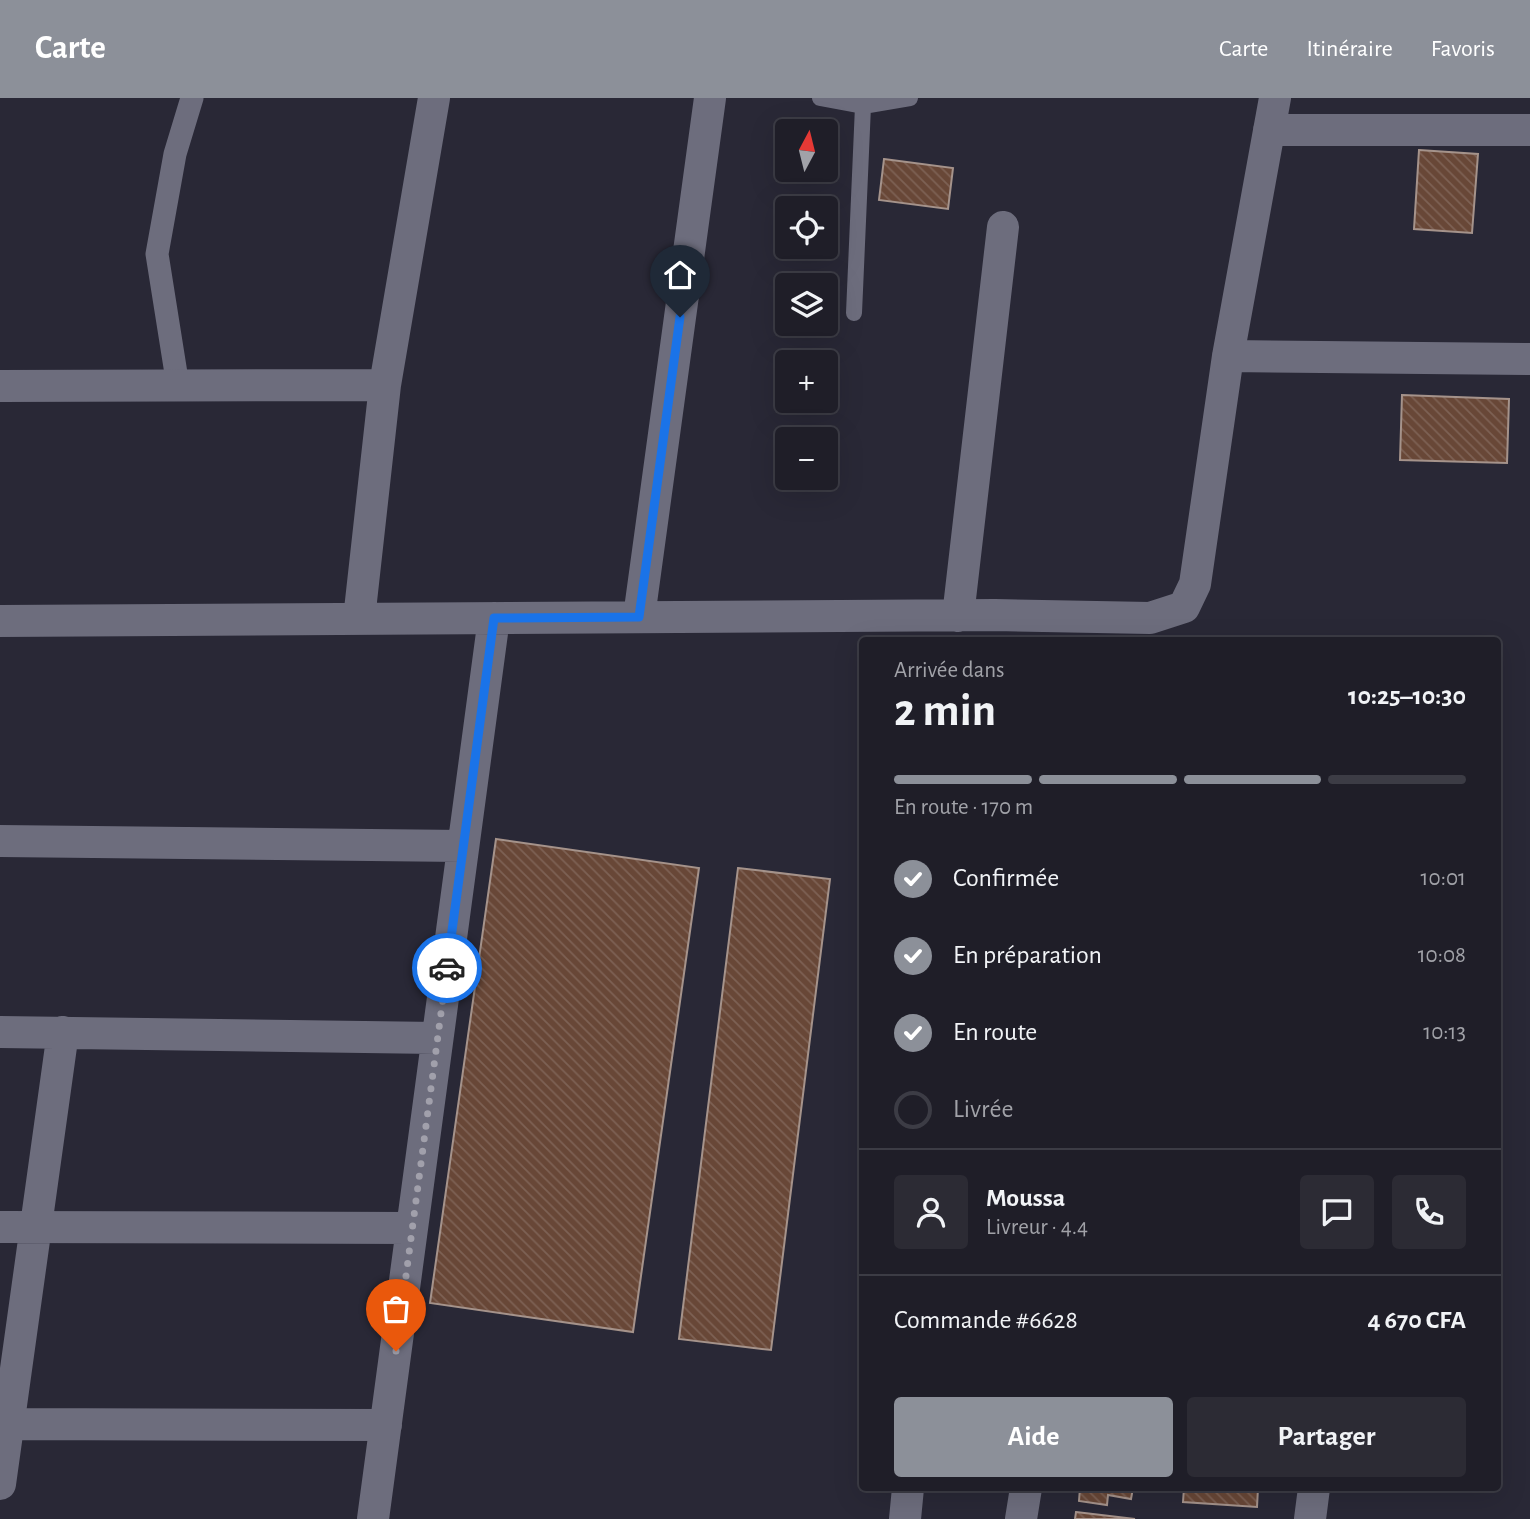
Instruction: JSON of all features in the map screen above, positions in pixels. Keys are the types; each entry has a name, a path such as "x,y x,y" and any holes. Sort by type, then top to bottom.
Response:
{"street":[{"path":"178,386 158,254 175,154 192,98"},
{"path":"359,619 385,385 434,98"},
{"path":"639,617 710,98"},
{"path":"0,621 958,616 994,628 1150,618 1184,607 1195,584 1228,356 1275,98"},
{"path":"1269,130 1530,130"},
{"path":"958,616 1003,226"},
{"path":"1228,356 1530,359"},
{"path":"0,386 385,385"},
{"path":"373,1519 494,618"},
{"path":"0,841 463,846"},
{"path":"0,1032 438,1038"},
{"path":"0,1483 4,1424 36,1227 63,1032"},
{"path":"0,1227 412,1228"},
{"path":"4,1424 386,1425"},
{"path":"905,1519 908,1491"},
{"path":"1021,1519 1026,1491"},
{"path":"1310,1519 1314,1491"}],"lane":[{"path":"820,98 859,102 910,98"},
{"path":"854,313 859,102"}],"building":[{"path":"1419,150 1478,154 1472,233 1414,229"},
{"path":"884,159 953,168 948,209 879,200"},
{"path":"1402,395 1509,399 1507,463 1400,460"},
{"path":"496,839 699,868 633,1332 430,1303"},
{"path":"738,868 830,879 771,1350 679,1339"},
{"path":"1080,1491 1132,1491 1131,1499 1108,1495 1107,1505 1079,1501"},
{"path":"1184,1491 1258,1491 1257,1507 1183,1502"},
{"path":"1076,1512 1135,1519 1075,1519"}],"way so far":[{"path":"396,1351 447,968"}],"route":[{"path":"447,968 494,618 639,617 680,317"}]}
